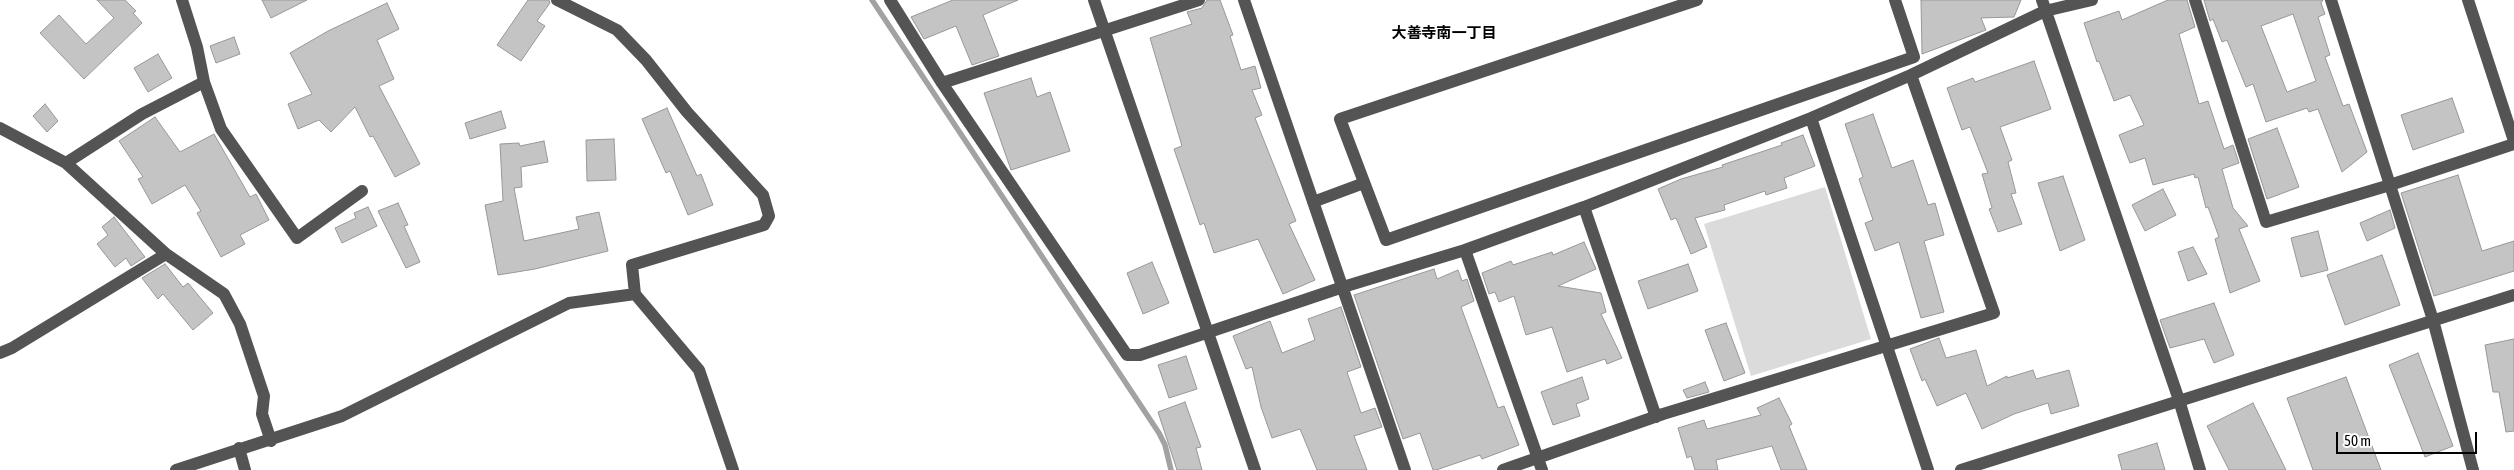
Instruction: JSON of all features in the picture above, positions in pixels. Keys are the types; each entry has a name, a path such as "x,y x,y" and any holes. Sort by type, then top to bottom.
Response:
{"street":[{"path":"182,0 197,47 204,82 221,129 297,238 362,191"},
{"path":"557,0 617,30 646,60 687,112 763,195 769,216 764,226 632,265 635,294 699,370 733,470"},
{"path":"890,0 942,83 1127,355 1140,355 1343,287 1465,250 1584,207 1811,118 1911,75 2044,6 2092,0"},
{"path":"1094,0 1255,470"},
{"path":"942,83 1199,0"},
{"path":"1244,0 1405,470"},
{"path":"1697,0 1340,119 1386,240 1914,57 1895,0"},
{"path":"2195,0 2266,222 2390,185 2514,143 2468,0"},
{"path":"2331,0 2433,320 2473,470"},
{"path":"2044,6 2179,400 2200,470"},
{"path":"1503,470 1540,464 1656,417 1994,313 1911,75"},
{"path":"66,163 142,114 204,82"},
{"path":"1811,118 1928,470"},
{"path":"0,128 66,163 166,254 224,294 240,324 264,396 262,414 271,440"},
{"path":"1314,202 1364,183"},
{"path":"1584,207 1656,417"},
{"path":"1465,250 1540,464"},
{"path":"0,353 12,348 166,254"},
{"path":"176,470 342,416 569,303 635,294"},
{"path":"1961,470 2514,295"},
{"path":"239,448 245,470"}],"shaded area":[{"path":"1825,187 1871,339 1751,376 1704,224"}],"building":[{"path":"97,0 125,0 136,11 133,13 142,23 84,79 40,33 59,15 86,44 114,18"},
{"path":"262,0 307,0 271,18"},
{"path":"528,0 549,0 550,3 537,21 545,26 521,61 497,45"},
{"path":"953,0 1018,0 983,15 999,56 972,65 956,26 924,39 911,17"},
{"path":"1207,0 1220,0 1233,35 1230,36 1241,70 1255,66 1261,88 1252,90 1262,115 1255,118 1296,221 1289,224 1315,280 1283,294 1258,239 1214,253 1204,223 1200,225 1174,149 1182,146 1150,38 1192,24 1187,12 1202,8"},
{"path":"1921,0 2021,0 2014,17 1981,18 1986,30 1922,54"},
{"path":"2168,0 2187,0 2195,27 2179,34 2199,104 2208,101 2224,149 2233,145 2239,163 2222,169 2233,208 2248,226 2239,229 2260,281 2230,293 2215,239 2219,237 2208,207 2206,208 2198,177 2195,178 2194,174 2153,185 2145,158 2130,163 2119,135 2144,125 2130,95 2114,101 2099,61 2097,62 2084,23 2119,11 2122,20"},
{"path":"2204,0 2323,0 2321,3 2325,14 2318,17 2330,55 2325,57 2343,106 2349,104 2367,152 2342,172 2318,109 2309,112 2307,108 2266,122 2253,84 2246,87 2227,40 2222,42 2213,19 2210,21","holes":["2293,14 2316,81 2287,92 2261,26"]},
{"path":"387,3 399,29 377,40 394,79 379,86 420,164 395,177 373,136 370,137 355,107 331,132 319,120 298,129 288,104 312,94 290,53 328,31"},
{"path":"234,37 240,54 216,63 210,46"},
{"path":"158,54 172,78 148,92 134,68"},
{"path":"2034,61 2051,109 2000,127 2012,160 2008,162 2016,193 2011,194 2022,224 1998,232 1989,209 1992,208 1982,174 1988,173 1970,127 1962,130 1947,88 1973,78 1975,82"},
{"path":"1031,78 1037,97 1050,92 1070,151 1011,170 984,93"},
{"path":"2452,98 2464,132 2413,150 2401,115"},
{"path":"45,104 58,121 47,132 33,116"},
{"path":"667,108 697,176 701,174 713,205 688,215 670,171 666,173 642,119"},
{"path":"501,111 506,128 470,139 465,123"},
{"path":"1873,114 1892,168 1913,160 1928,205 1935,203 1944,235 1924,241 1944,312 1921,318 1899,242 1875,251 1865,223 1873,220 1859,179 1863,177 1845,124"},
{"path":"155,117 180,152 214,134 250,197 256,194 269,220 240,235 245,244 221,257 197,213 201,211 185,185 152,204 138,179 143,177 119,141"},
{"path":"2277,128 2299,187 2267,199 2248,139"},
{"path":"1803,135 1815,166 1784,178 1787,188 1766,195 1765,191 1724,205 1725,210 1695,218 1707,247 1691,254 1676,218 1671,220 1658,189 1681,179 1723,167 1722,165 1782,145 1781,143"},
{"path":"614,139 616,180 587,181 586,140"},
{"path":"544,141 548,162 521,167 522,187 514,188 524,241 579,229 576,217 599,212 608,251 535,269 498,275 485,205 503,201 500,144 519,143 520,146"},
{"path":"2458,175 2482,251 2514,241 2514,271 2434,296 2401,193"},
{"path":"2063,176 2085,240 2060,251 2038,183"},
{"path":"2163,189 2176,215 2145,231 2132,205"},
{"path":"398,203 408,225 404,226 420,262 406,268 378,211"},
{"path":"368,207 377,226 342,243 335,228 356,218 354,213"},
{"path":"2390,210 2395,228 2367,241 2360,223"},
{"path":"114,217 145,257 131,266 126,258 115,267 97,244 108,235 102,227"},
{"path":"2318,231 2328,270 2301,277 2291,238"},
{"path":"1584,242 1596,269 1558,286 1601,293 1606,312 1601,314 1622,358 1607,364 1605,359 1567,372 1552,327 1526,335 1514,296 1499,302 1495,292 1489,294 1482,273 1511,261 1513,265 1552,252 1553,255"},
{"path":"2193,247 2207,274 2188,281 2178,252"},
{"path":"2382,255 2400,305 2345,325 2327,275"},
{"path":"1152,262 1169,303 1143,314 1127,273"},
{"path":"165,264 183,287 188,283 213,313 193,330 163,294 158,299 142,278"},
{"path":"1688,264 1698,291 1648,309 1638,281"},
{"path":"1434,269 1437,279 1458,270 1462,281 1467,279 1474,301 1461,307 1498,408 1504,406 1519,445 1482,459 1480,455 1436,470 1433,470 1420,433 1403,439 1354,295"},
{"path":"2214,303 2234,355 2214,363 2204,339 2170,348 2160,320"},
{"path":"1341,307 1361,367 1347,372 1361,413 1375,408 1382,427 1354,436 1367,470 1317,470 1300,429 1272,438 1261,407 1252,367 1246,369 1233,336 1270,321 1282,353 1315,340 1308,319"},
{"path":"1726,323 1745,373 1724,381 1705,330"},
{"path":"1939,338 1946,358 1976,350 1987,386 2007,376 2007,378 2033,370 2036,379 2069,370 2079,406 2051,414 2048,403 2014,414 1982,429 1966,393 1937,406 1925,379 1922,381 1910,349"},
{"path":"2514,339 2514,431 2506,432 2499,392 2493,392 2485,345"},
{"path":"2418,353 2453,446 2425,457 2389,365"},
{"path":"1186,356 1197,389 1169,398 1158,365"},
{"path":"1582,377 1589,399 1576,404 1580,416 1553,425 1541,392"},
{"path":"2346,377 2381,470 2313,470 2287,398"},
{"path":"1705,382 1709,392 1687,398 1683,390"},
{"path":"1779,398 1792,424 1789,426 1807,470 1781,470 1772,446 1716,460 1718,470 1695,470 1691,456 1687,458 1678,428 1704,420 1707,429 1761,415 1757,408"},
{"path":"1185,402 1201,447 1196,448 1202,470 1177,470 1158,412"},
{"path":"2253,403 2286,470 2229,470 2207,426"},
{"path":"2157,443 2165,470 2122,470 2118,455"}],"waterway":[{"path":"872,0 1159,433 1165,445 1171,470"}],"district":[{"name":"大善寺南一丁目","path":"1444,33"}]}
